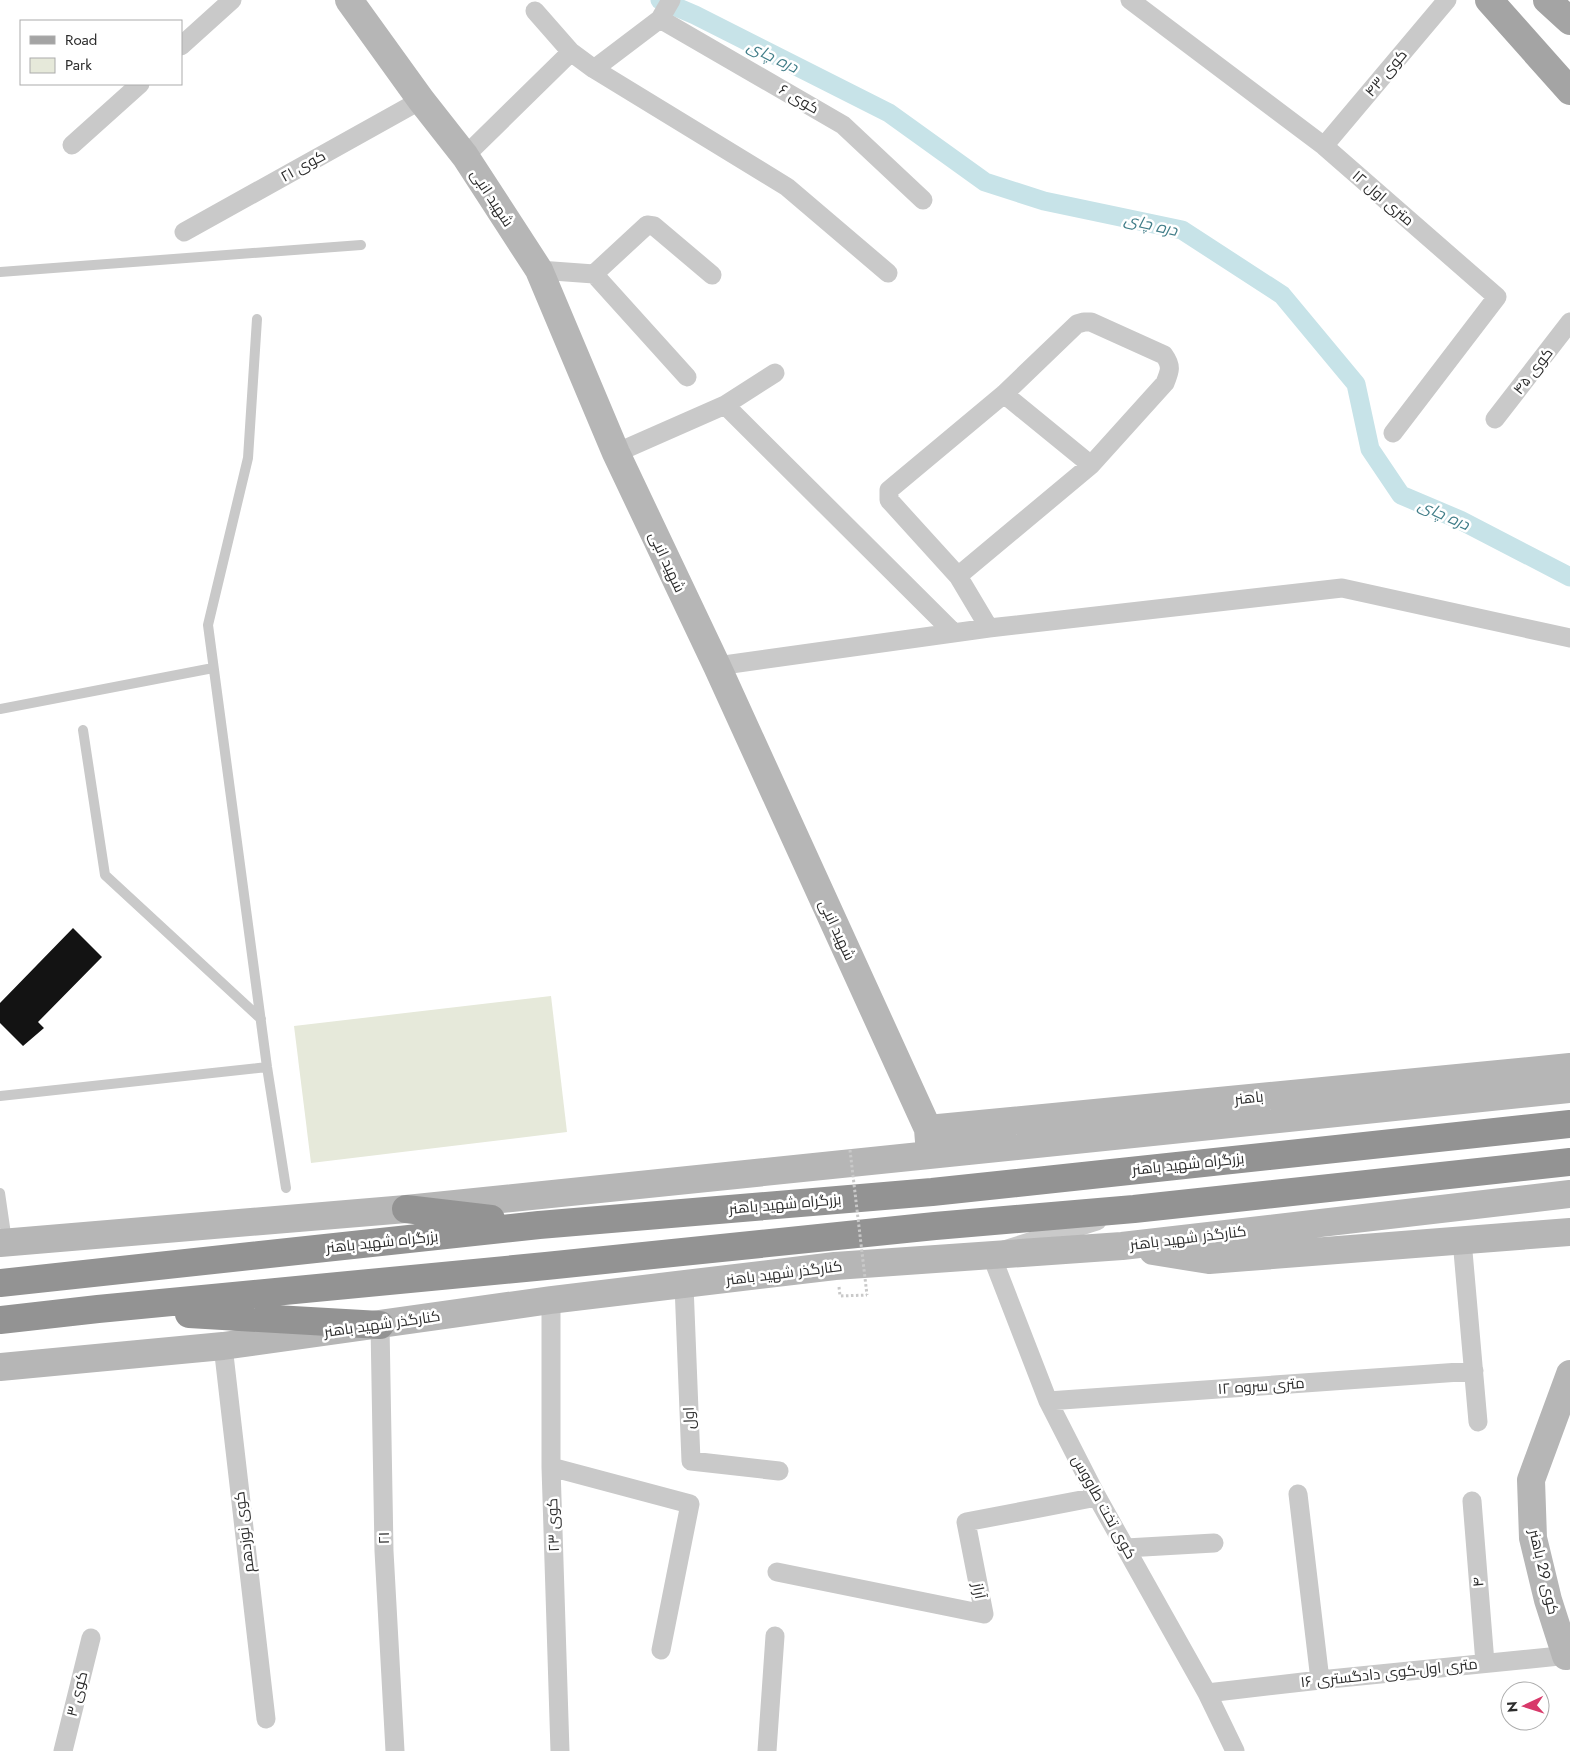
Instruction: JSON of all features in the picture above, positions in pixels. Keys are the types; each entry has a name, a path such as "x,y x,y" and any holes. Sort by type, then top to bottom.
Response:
{"highway":[{"name":"بزرگراه شهید باهنر","path":"5,1282 540,1225 932,1192 1570,1124"},
{"path":"5,1282 8,1319 98,1308 546,1266 935,1226 1134,1209 1570,1162"},
{"path":"406,1209 540,1225"},
{"path":"98,1308 380,1325"}],"main road":[{"name":"شهید انبی","path":"349,0 421,100 465,156 539,270 616,453 716,666 929,1142"},
{"path":"1489,0 1570,91"},
{"path":"1547,0 1570,21"},
{"name":"باهنر","path":"929,1142 1570,1067"},
{"path":"4,1243 406,1209 929,1142 1570,1089"},
{"name":"کنارگذر شهید باهنر","path":"0,1367 223,1346 551,1300 835,1266 1122,1246 1570,1194"},
{"path":"1122,1246 1209,1260 1570,1232"},
{"name":"کوی 29 باهنر","path":"1568,1656 1548,1600 1533,1538 1531,1480 1570,1374"}],"street":[{"path":"182,45 232,0"},
{"path":"594,68 660,19 671,0"},
{"name":"۱۲ متری اول","path":"1130,0 1324,146 1496,297 1394,433"},
{"name":"کوی ۴۳","path":"1324,146 1447,0"},
{"path":"535,11 571,52 788,187 888,274"},
{"name":"کوی ۶","path":"660,19 843,125 923,200"},
{"path":"465,156 571,52"},
{"path":"72,145 139,85"},
{"name":"کوی ۲۱","path":"184,232 421,100"},
{"path":"594,274 647,225 654,226 712,275"},
{"path":"539,270 594,274 687,377"},
{"path":"958,576 1091,466 1165,383 1171,371 1170,363 1164,355 1091,322 1077,324 1004,394 889,490 889,500 958,576 989,628"},
{"name":"کوی ۴۵","path":"1495,419 1570,322"},
{"path":"616,453 726,405 775,373"},
{"path":"1004,394 1091,466"},
{"path":"726,405 954,633"},
{"path":"716,666 989,628 1342,588 1570,638"},
{"path":"991,1254 1134,1209"},
{"path":"1462,1240 1478,1422"},
{"name":"کوی تخت طاووس","path":"991,1254 1048,1401 1097,1497 1208,1693 1235,1751"},
{"name":"اول","path":"684,1285 691,1461 779,1471"},
{"name":"کوی ۲۳","path":"551,1300 551,1467 560,1751"},
{"name":"۲۱","path":"380,1325 384,1551 395,1751"},
{"name":"کوی نوزدهم","path":"223,1346 266,1719"},
{"name":"۱۲ متری سروه","path":"1048,1401 1474,1371"},
{"path":"551,1467 690,1504 661,1650"},
{"path":"1298,1494 1320,1680"},
{"name":"آراز","path":"777,1572 984,1614 966,1522 1097,1497"},
{"name":"۴","path":"1472,1501 1485,1663"},
{"path":"1126,1548 1214,1543"},
{"path":"767,1751 775,1636"},
{"name":"کوی ۳","path":"63,1751 91,1638"},
{"name":"۱۶ متری اول-کوی دادگستری","path":"1208,1693 1485,1663 1568,1656"}],"lane":[{"path":"0,272 361,245"},
{"path":"257,319 248,458 208,625 261,1019 286,1188"},
{"path":"0,709 213,668"},
{"path":"83,730 105,875 261,1019"},
{"path":"0,1096 268,1067"},
{"path":"0,1193 4,1243"}],"path":[{"path":"840,1296 867,1295 850,1150"}],"green space":[{"path":"551,996 567,1132 311,1163 294,1026"}],"building":[{"path":"73,928 102,957 38,1022 44,1028 23,1046 0,1023 0,1003"}],"waterway":[{"name":"دره چای","path":"660,0 695,15 889,113 985,182 1044,201 1182,230 1282,295 1356,384 1370,449 1401,495 1460,520 1570,577"}]}
